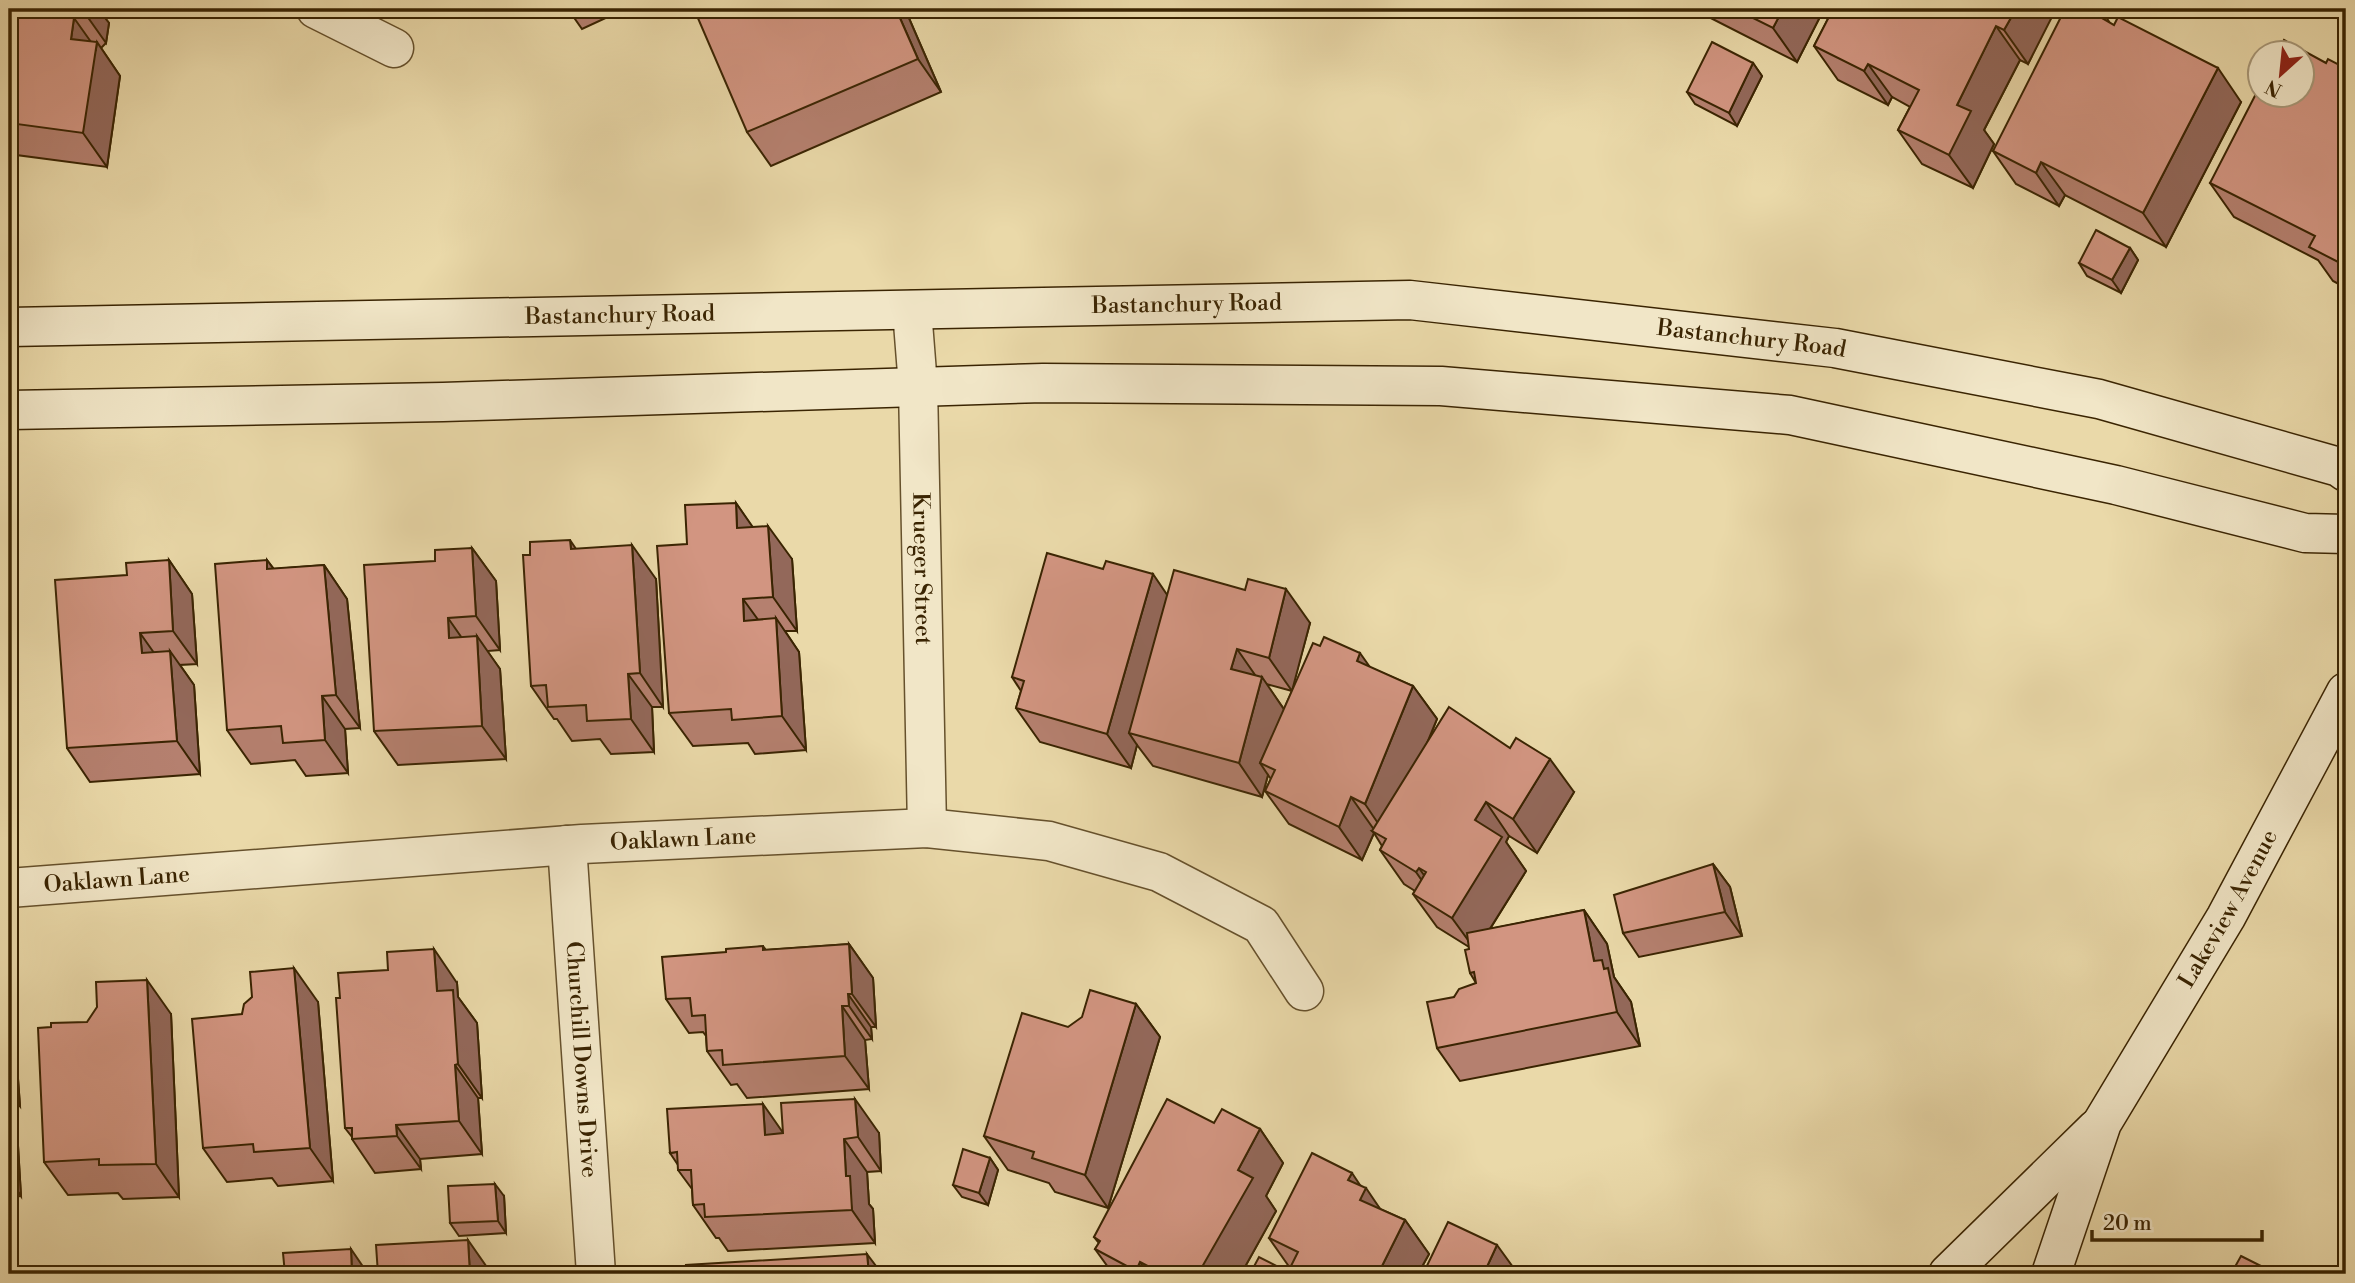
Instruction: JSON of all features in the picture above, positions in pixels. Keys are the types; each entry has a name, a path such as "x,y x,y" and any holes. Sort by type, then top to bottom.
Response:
{"main road":[{"path":"316,9 394,48"},
{"name":"Bastanchury Road","path":"9,327 1410,300 1835,348 2099,399 2339,467 2346,472"},
{"name":"Krueger Street","path":"912,310 918,386 927,828"},
{"path":"9,410 443,402 1043,383 1441,386 1790,415 2116,485 2305,533 2346,534"},
{"name":"Lakeview Avenue","path":"2051,1274 2102,1123 2226,917 2346,692"},
{"name":"Oaklawn Lane","path":"9,888 568,845 927,828 1049,841 1159,872 1261,925 1304,991"},
{"name":"Churchill Downs Drive","path":"568,845 596,1274"},
{"name":"Lakeview Avenue","path":"1948,1274 2102,1123"}],"building":[{"path":"9,9 82,9 74,18 71,39 97,42 83,133 9,123"},
{"path":"694,9 896,9 918,59 747,132"},
{"path":"1735,9 1783,9 1773,28"},
{"path":"1833,9 2016,9 2004,30 1996,26 1957,105 1971,111 1949,155 1898,130 1919,90 1868,64 1864,71 1814,46"},
{"path":"2065,9 2093,9 2104,14 2102,18 2114,25 2118,17 2218,68 2143,213 2041,162 2036,173 1993,151"},
{"path":"1712,42 1753,63 1729,113 1687,92"},
{"path":"2316,58 2326,63 2328,59 2345,68 2346,66 2346,266 2309,247 2315,236 2210,183 2249,108 2316,108"},
{"path":"2096,230 2130,248 2112,280 2079,263"},
{"path":"736,503 737,528 768,526 773,597 743,599 744,621 776,618 782,716 732,720 731,709 669,713 657,546 687,544 685,505"},
{"path":"570,540 571,549 632,545 640,673 628,674 631,719 587,721 586,705 548,707 546,685 531,686 523,555 530,555 530,542"},
{"path":"472,548 476,616 448,618 449,638 477,636 482,726 374,731 364,565 435,561 435,550"},
{"path":"1047,553 1103,569 1106,561 1153,574 1107,734 1016,708 1024,681 1012,677"},
{"path":"169,560 173,631 140,633 142,653 170,651 177,741 67,748 55,580 127,575 126,563"},
{"path":"267,560 267,569 324,565 336,695 322,696 325,740 283,743 281,726 227,730 215,564"},
{"path":"1174,570 1245,590 1248,579 1286,589 1269,658 1237,649 1231,669 1262,677 1239,763 1129,733"},
{"path":"1324,637 1360,653 1357,661 1413,686 1365,804 1351,797 1339,827 1265,791 1275,770 1260,763 1313,643 1320,646"},
{"path":"1449,707 1510,748 1516,738 1550,759 1513,819 1486,802 1475,820 1502,837 1452,918 1413,894 1426,872 1419,868 1416,872 1380,850 1386,839 1372,831"},
{"path":"1713,864 1725,912 1623,933 1614,895"},
{"path":"1584,910 1594,961 1602,960 1604,969 1608,968 1617,1012 1437,1048 1427,1002 1454,997 1459,989 1476,983 1474,972 1470,973 1465,950 1469,949 1467,933"},
{"path":"849,944 852,994 848,994 849,1006 842,1006 845,1056 723,1065 722,1050 707,1051 705,1015 692,1016 690,998 666,999 662,957 763,946 763,950"},
{"path":"434,949 437,991 453,990 459,1121 396,1125 397,1136 352,1139 352,1128 345,1128 336,998 340,998 338,973 388,970 387,952"},
{"path":"294,968 310,1148 254,1152 253,1144 203,1148 192,1019 242,1014 244,1004 252,997 250,972"},
{"path":"147,980 156,1164 99,1165 99,1159 44,1162 38,1028 51,1027 51,1023 87,1022 97,1007 96,982"},
{"path":"1090,990 1136,1004 1085,1175 1032,1158 1034,1152 984,1136 1022,1013 1068,1027 1082,1017"},
{"path":"855,1099 858,1137 844,1139 846,1176 850,1176 852,1210 705,1217 704,1204 693,1205 691,1170 678,1170 677,1152 670,1153 667,1109 763,1104 765,1135 783,1133 781,1103"},
{"path":"1167,1099 1214,1123 1222,1109 1260,1129 1238,1170 1253,1178 1198,1274 1163,1274 1140,1262 1136,1271 1095,1249 1100,1241 1094,1237"},
{"path":"963,1149 990,1158 979,1193 953,1185"},
{"path":"1312,1153 1352,1173 1348,1180 1366,1188 1360,1200 1405,1220 1378,1274 1250,1274 1259,1257 1288,1272 1298,1252 1269,1238"},
{"path":"495,1184 498,1221 450,1223 448,1186"},
{"path":"1448,1222 1497,1245 1485,1274 1423,1274"},
{"path":"468,1240 470,1274 378,1274 376,1245"},
{"path":"351,1249 352,1274 285,1274 283,1253"},
{"path":"867,1254 869,1274 687,1274 686,1265"},
{"path":"2241,1256 2277,1274 2231,1274"},
{"path":"1009,1268 1027,1274 1006,1274"},
{"path":"2308,1269 2319,1274 2305,1274"}]}
